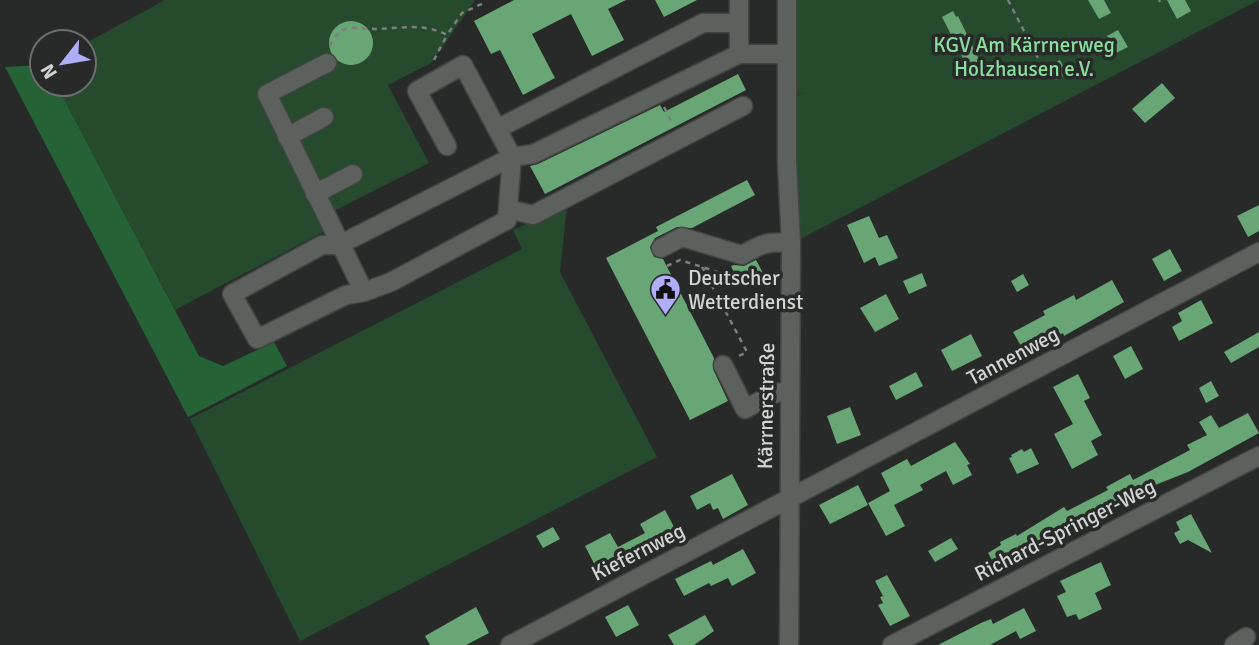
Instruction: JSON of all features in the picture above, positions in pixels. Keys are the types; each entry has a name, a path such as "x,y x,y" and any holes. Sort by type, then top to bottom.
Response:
{"street":[{"path":"739,0 739,54"},
{"name":"Kärrnerstraße","path":"787,0 791,243 789,645"},
{"path":"497,129 703,23 739,23"},
{"path":"447,146 417,91 463,65 512,157 507,220 391,282 364,292 346,295 257,339 232,294 322,245 340,245 512,157 533,154 739,54 786,54"},
{"path":"327,62 267,93 364,292"},
{"path":"508,209 533,215 743,106"},
{"path":"288,137 324,117"},
{"path":"315,194 353,174"},
{"path":"661,248 682,237 742,255 762,244 791,243"},
{"name":"Tannenweg","path":"788,500 1259,252"},
{"path":"723,365 745,408 775,393 789,391"},
{"name":"Richard-Springer-Weg","path":"892,645 1259,456"},
{"name":"Kiefernweg","path":"510,645 788,500"}],"path":[{"path":"1008,0 1041,64"},
{"path":"442,77 434,60 462,13 486,1 490,9"},
{"path":"327,62 334,36 348,28 414,26 436,29 447,35"},
{"path":"657,94 680,139"},
{"path":"667,267 680,260 724,274"},
{"path":"702,267 747,352 723,365"}],"green space":[{"path":"165,0 474,2 431,63 388,85 429,163 326,215 327,230 175,310 63,98 98,98 98,36"},
{"name":"KGV Am Kärrnerweg Holzhausen e.V.","path":"793,0 1259,0 800,239 794,98 803,92 791,98"},
{"path":"28,66 28,98 63,98 199,356 223,366 274,342 287,366 188,417 5,67"},
{"path":"567,205 560,272 657,457 300,641 190,419 522,249 513,230"}],"building":[{"path":"514,0 626,0 608,9 624,40 592,56 571,14 532,34 555,78 523,95 500,50 491,54 474,21"},
{"path":"655,0 697,0 664,17"},
{"path":"1088,0 1104,0 1111,13 1099,19"},
{"path":"1167,0 1185,0 1191,11 1177,19"},
{"path":"953,11 982,66 970,72 942,17"},
{"path":"351,21 366,28 373,43 366,58 351,65 336,58 329,43 336,28"},
{"path":"1118,30 1128,47 1116,53 1107,36"},
{"path":"1060,60 1067,74 1056,80 1049,66"},
{"path":"738,74 746,90 545,194 530,166 660,105 664,112"},
{"path":"1162,83 1175,98 1145,123 1132,109"},
{"name":"Deutscher Wetterdienst","path":"747,180 755,195 692,228 677,227 655,238 650,247 654,257 663,259 714,358 713,369 728,401 690,420 606,258 658,231 656,227"},
{"path":"1259,205 1259,231 1248,237 1237,216"},
{"path":"869,216 879,238 887,235 898,258 879,266 875,257 864,263 847,225"},
{"path":"1170,249 1182,271 1164,281 1152,259"},
{"path":"756,260 764,275 741,287 731,266 744,266"},
{"path":"922,273 927,286 909,294 903,281"},
{"path":"1023,274 1029,285 1017,292 1011,281"},
{"path":"1112,280 1124,302 1064,336 1063,333 1025,353 1013,332 1045,315 1043,311 1074,295 1076,300"},
{"path":"886,294 899,319 875,332 860,308"},
{"path":"1201,300 1213,323 1179,341 1172,327 1182,321 1178,313"},
{"path":"1259,332 1259,347 1231,363 1224,352"},
{"path":"971,334 982,356 952,371 941,350"},
{"path":"1131,346 1143,369 1125,379 1113,356"},
{"path":"916,372 923,386 896,400 889,386"},
{"path":"1078,374 1090,398 1084,401 1102,435 1091,441 1098,455 1072,469 1054,434 1073,424 1053,387"},
{"path":"1211,381 1219,396 1206,403 1199,388"},
{"path":"850,407 861,435 837,444 827,416"},
{"path":"1248,413 1259,433 1188,472 1150,487 1091,518 1034,549 1004,571 1003,568 998,571 988,553 1001,545 1000,542 1016,534 1017,536 1064,507 1067,511 1108,490 1106,487 1130,474 1133,480 1190,450 1187,445 1207,435 1199,422 1211,415 1219,428"},
{"path":"955,442 970,464 967,465 972,475 953,485 946,471 920,485 923,490 894,505 905,526 886,536 868,503 890,491 881,473 907,459 911,466"},
{"path":"1031,448 1039,464 1017,474 1009,458 1022,449 1024,452"},
{"path":"732,474 748,505 723,519 718,508 713,510 710,503 697,510 690,496"},
{"path":"858,485 868,505 830,524 819,505"},
{"path":"665,510 680,538 655,552 652,545 600,575 585,546 610,533 618,547 645,533 640,524"},
{"path":"1191,514 1212,553 1188,540 1180,544 1174,533 1180,530 1176,522"},
{"path":"553,527 560,539 543,548 536,536"},
{"path":"951,538 958,549 935,562 928,551"},
{"path":"743,549 756,573 732,586 728,578 711,586 709,583 684,596 675,579 711,561 713,565"},
{"path":"1101,562 1111,585 1095,593 1102,609 1079,620 1076,614 1067,617 1057,596 1066,592 1060,581"},
{"path":"887,575 910,616 890,626 878,605 883,603 880,597 883,596 875,581"},
{"path":"628,605 639,625 616,637 605,617"},
{"path":"476,607 489,633 466,645 430,645 425,636"},
{"path":"1024,608 1036,631 1020,639 1016,631 990,645 938,645 981,623 991,619 993,624"},
{"path":"705,615 714,631 694,645 674,645 668,635"}],"place":[{"name":"Deutscher Wetterdienst","path":"665,317"}]}
